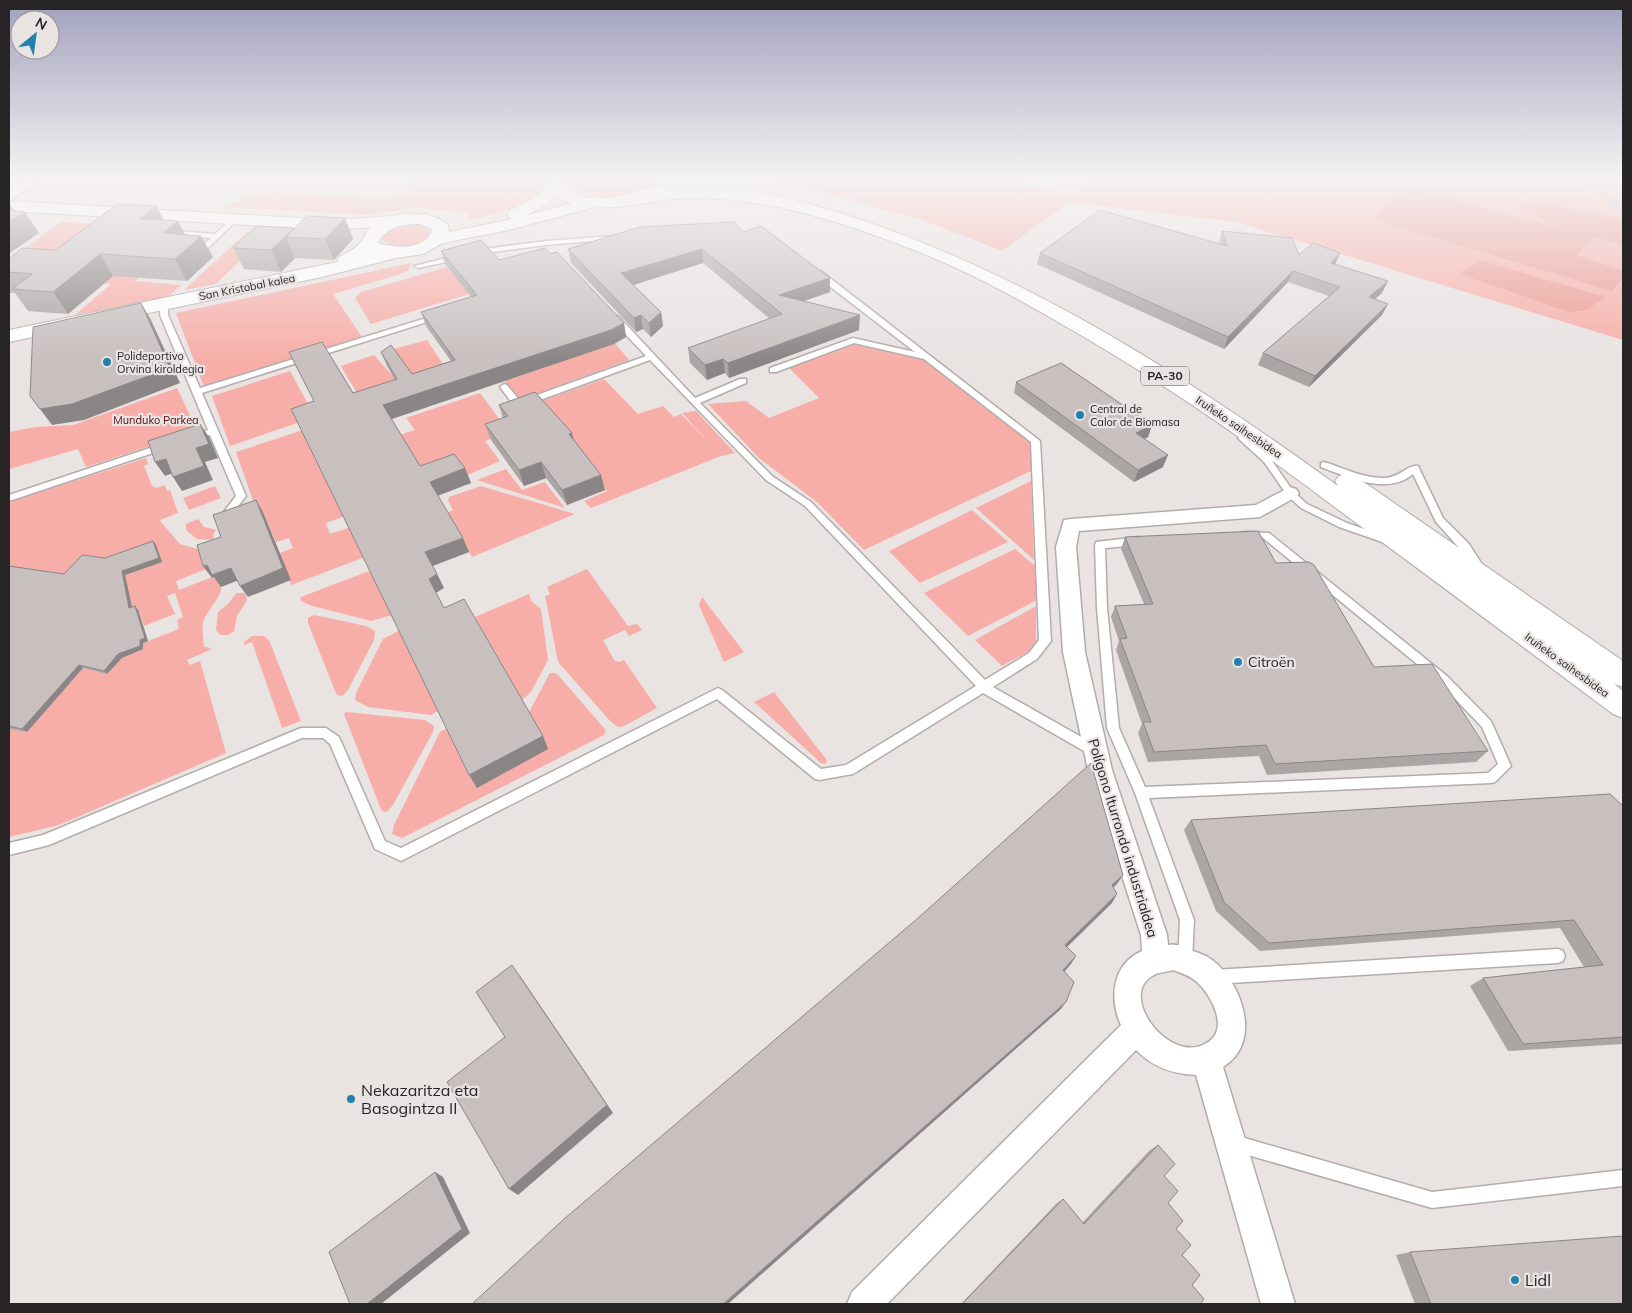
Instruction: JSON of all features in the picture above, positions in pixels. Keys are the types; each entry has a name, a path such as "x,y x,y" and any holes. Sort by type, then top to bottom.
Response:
{"main road":[{"path":"368,238 378,249 393,253"},
{"name":"San Kristobal kalea","path":"9,336 328,270 393,253 419,249 431,238"},
{"name":"Iruñeko saihesbidea","path":"900,238 1021,293 1136,356 1262,442 1623,706"},
{"name":"Iruñeko saihesbidea","path":"931,238 1032,282 1142,343 1486,577 1623,676"},
{"name":"San Kristobal kalea","path":"328,270 355,256 371,240"}],"street":[{"name":"Polígono Iturrondo industrialdea","path":"1156,958 1154,935 1100,770 1074,652 1066,547 1072,525 1260,511 1290,492"},
{"path":"1156,958 1173,958 1185,961 1190,962 1211,977 1220,987 1229,1004 1232,1022 1230,1038 1221,1052 1206,1060 1192,1063 1175,1060 1157,1051 1136,1029 1126,1006 1126,990 1131,976 1142,964 1156,958"},
{"path":"864,1304 1136,1029"},
{"path":"1206,1060 1278,1304"}],"lane":[{"path":"200,251 214,238"},
{"path":"418,266 488,250 550,247 622,238"},
{"path":"9,849 44,841 301,733 315,732 326,733 334,741 380,845 401,855 718,693 819,775 849,770 985,688 1033,656 1045,641 1035,441 811,268"},
{"path":"164,304 164,315 241,496 228,513"},
{"path":"198,392 446,314"},
{"path":"612,314 650,357 769,478 808,504 985,688 1096,752"},
{"path":"773,370 853,340 929,358"},
{"path":"504,387 518,406 650,357"},
{"path":"694,402 743,381"},
{"path":"1220,413 1267,460 1296,500 1316,514 1406,547"},
{"path":"9,498 213,431"},
{"path":"1324,465 1383,482 1406,478 1415,468 1439,520 1465,547 1486,577"},
{"path":"1141,792 1491,778 1505,766 1487,724 1443,679 1265,534 1237,535"},
{"path":"1148,540 1100,545 1102,608 1113,728 1141,792 1186,920 1185,961"},
{"path":"1211,977 1558,956"},
{"path":"1230,1142 1432,1200 1623,1178"}],"green space":[{"path":"39,238 104,238 91,249 9,260"},
{"path":"240,238 288,238 259,242 216,284 184,290"},
{"path":"425,238 408,246 393,245 382,239"},
{"path":"970,238 1019,238 1002,251"},
{"path":"1289,238 1623,238 1623,340"},
{"path":"411,263 409,270 401,274 333,294 362,337 204,387 176,313"},
{"path":"121,266 149,268 135,281 181,285 167,298 75,315 111,284 100,283"},
{"path":"447,267 469,294 371,324 355,298 361,292"},
{"path":"427,340 449,373 416,385 382,352"},
{"path":"615,343 629,360 519,400 505,381"},
{"path":"854,343 927,361 1031,441 1031,471 864,550 817,502 759,458 708,404 746,401 769,418 819,398 789,368"},
{"path":"374,355 398,382 362,402 341,366"},
{"path":"290,371 315,417 230,446 212,396"},
{"path":"604,379 638,414 663,406 674,417 681,414 711,445 682,413 696,411 735,453 721,456 591,508 584,501 607,491 577,454 578,446 542,401"},
{"name":"Munduko Parkea","path":"177,388 194,424 178,437 86,467 78,449 9,469 9,432 36,427 73,425"},
{"path":"480,393 509,432 485,441 500,461 465,476 421,471 399,435 415,430 406,418"},
{"path":"303,430 345,516 326,523 330,534 351,527 365,557 291,585 280,553 293,548 289,538 276,542 263,512 255,506 236,452"},
{"path":"146,458 148,464 144,466 152,486 156,488 165,485 167,491 170,490 178,513 160,520 161,522 180,544 204,551 209,568 176,581 179,590 215,576 221,587 203,622 204,646 212,649 187,660 190,665 200,661 226,753 59,825 9,837 9,729 27,732 83,668 107,674 122,658 143,649 143,643 179,629 177,620 183,617 175,593 167,596 175,614 144,626 138,610 134,611 123,576 67,578 9,569 9,502"},
{"path":"506,469 522,490 545,482 565,508 477,480"},
{"path":"1031,481 1034,560 976,508"},
{"path":"215,486 221,498 189,510 183,498"},
{"path":"481,486 575,514 472,557 446,513 453,510 448,500 449,497"},
{"path":"972,510 1008,542 920,583 889,551"},
{"path":"198,519 204,527 216,530 213,535 214,540 197,539 186,530 186,524"},
{"path":"1015,549 1035,566 1037,600 968,636 924,593"},
{"path":"587,569 628,626 637,624 642,630 629,636 625,630 603,640 614,660 619,662 624,660 657,708 622,727 618,727 611,722 558,662 545,596 550,594 547,587"},
{"path":"369,571 392,615 371,621 309,605 300,600 301,597"},
{"path":"236,593 245,593 247,600 237,616 234,631 228,635 221,635 216,630 218,612 229,603"},
{"path":"529,594 531,601 541,609 548,660 531,692 522,700 475,617"},
{"path":"702,597 744,652 724,662 699,605"},
{"path":"1036,606 1036,644 1033,649 1002,666 975,640"},
{"path":"314,615 366,626 375,631 374,640 348,690 342,696 337,695 335,691 308,623 308,618"},
{"path":"400,630 438,708 438,711 431,715 368,707 355,700 356,693 383,639"},
{"path":"252,636 264,636 269,640 301,721 282,728 252,642 244,645 244,642"},
{"path":"550,673 555,673 559,676 604,728 606,731 604,735 402,838 392,834 394,825 440,732 447,728 529,712"},
{"path":"774,692 826,759 827,762 825,764 821,763 754,702"},
{"path":"346,712 425,720 434,726 433,732 393,805 387,812 382,811 379,804 344,714"}],"shaded area":[{"path":"1436,238 1593,238 1576,255 1623,271 1623,278 1612,291"},
{"path":"1599,238 1623,238 1623,245"},
{"path":"1479,260 1605,297 1587,310 1569,312 1460,274"}],"building":[{"path":"72,238 198,238 175,259 100,254 53,292 12,289 32,274 9,272 9,259 22,248 56,250"},
{"path":"243,238 283,238 271,250 233,248"},
{"path":"603,238 777,238 830,278 779,295 860,315 728,363 723,359 705,365 688,348 782,314 702,249 621,273 661,312 649,323 641,315 634,318 568,249"},
{"path":"1061,238 1200,238 1227,246 1224,238 1292,238 1299,255 1313,243 1340,253 1331,263 1388,281 1369,297 1388,304 1315,376 1263,353 1340,287 1293,271 1228,337 1040,253"},
{"path":"481,240 499,260 545,248 551,254 557,252 624,323 611,330 383,405 420,466 454,454 465,468 430,482 463,538 425,552 437,574 429,579 444,608 464,599 543,736 469,775 291,409 314,401 289,352 322,342 353,393 397,379 381,352 391,345 412,374 455,360 421,312 477,295 441,251"},
{"name":"Polideportivo Orvina kiroldegia","path":"141,303 170,368 72,404 40,409 30,396 33,327"},
{"name":"Central de Calor de Biomasa","path":"1061,363 1152,425 1136,433 1168,455 1138,470 1016,382"},
{"path":"535,392 572,433 569,434 601,475 562,490 541,462 519,470 485,424 508,416 499,405"},
{"path":"200,424 209,444 196,448 204,466 173,477 166,459 155,462 148,441"},
{"path":"256,500 283,568 240,586 231,568 212,575 207,565 203,566 197,545 221,537 213,515"},
{"name":"Citroën","path":"1258,531 1276,563 1309,562 1314,565 1374,667 1432,664 1488,751 1275,764 1266,745 1154,752 1143,722 1151,722 1120,639 1127,638 1115,606 1153,604 1125,537"},
{"path":"153,541 159,558 122,571 129,608 135,606 145,638 140,640 140,646 118,654 104,671 79,665 22,729 9,726 9,566 64,574 82,555 105,558"},
{"path":"1091,763 1123,875 1112,885 1117,894 1065,945 1076,956 1063,970 1074,982 1066,1002 723,1304 472,1304 564,1219 917,919"},
{"path":"1610,794 1623,806 1623,1037 1523,1044 1483,978 1603,965 1574,920 1269,943 1224,902 1191,820"},
{"path":"512,965 607,1105 509,1189 447,1082 505,1037 476,992"},
{"path":"1158,1145 1175,1164 1164,1176 1178,1191 1168,1203 1183,1221 1176,1229 1191,1245 1182,1255 1200,1275 1192,1285 1204,1299 1200,1304 962,1304 1063,1199 1084,1224"},
{"path":"435,1172 462,1229 367,1304 350,1304 329,1252"},
{"name":"Lidl","path":"1623,1236 1623,1304 1431,1304 1410,1252"}],"place":[{"name":"Polideportivo Orvina kiroldegia","path":"107,362"},
{"name":"Central de Calor de Biomasa","path":"1080,415"},
{"name":"Citroën","path":"1238,662"},
{"name":"Nekazaritza eta Basogintza II","path":"351,1099"},
{"name":"Lidl","path":"1515,1280"}]}
